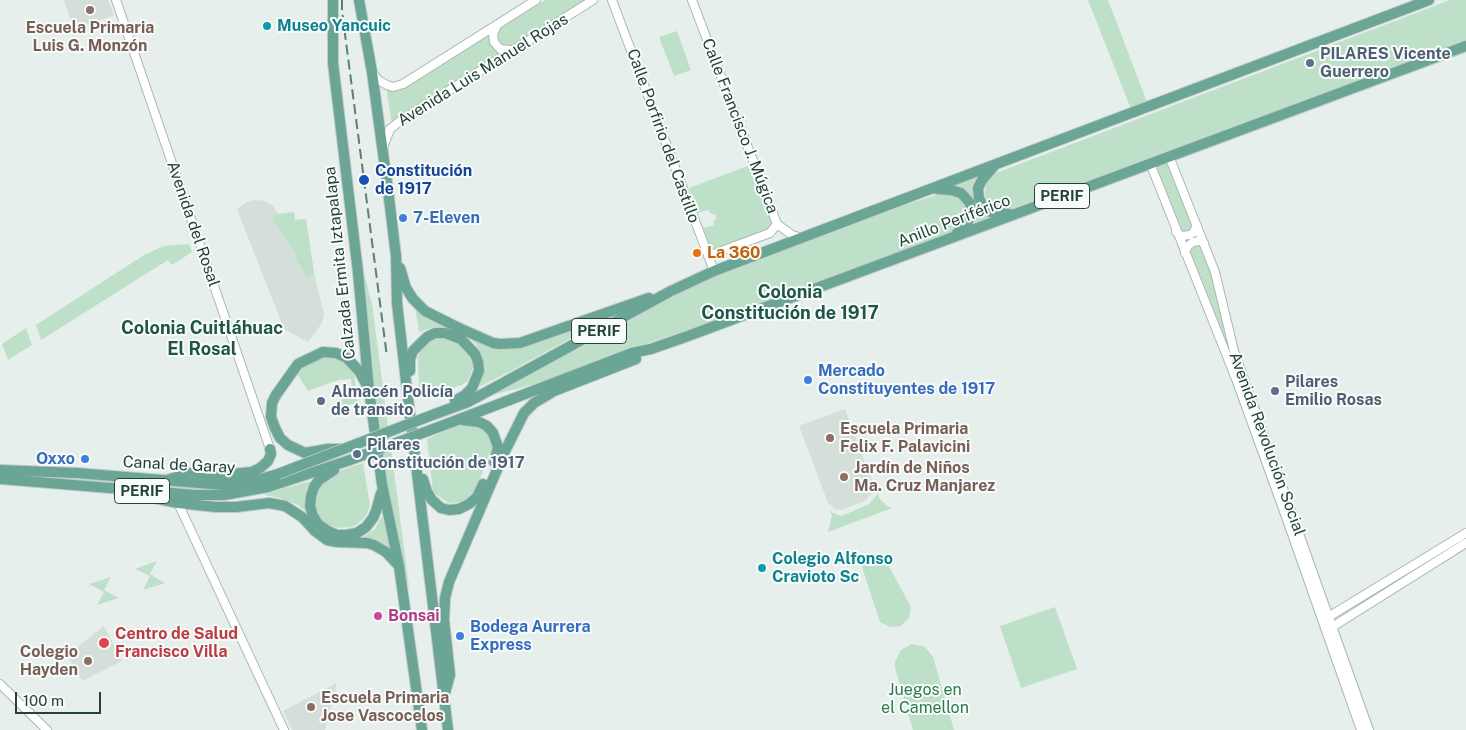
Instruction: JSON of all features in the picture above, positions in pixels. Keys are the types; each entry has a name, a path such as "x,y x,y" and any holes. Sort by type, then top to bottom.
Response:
{"main road":[{"name":"Calzada Ermita Iztapalapa","path":"333,0 333,63 358,272 369,390 382,484 399,566 422,730"},
{"path":"359,0 383,148 396,256 398,303 407,390 448,730"},
{"name":"PERIF","path":"435,414 468,402 528,371 669,292 714,271 1429,0"},
{"name":"Anillo Periférico","path":"452,422 632,353 651,349 1466,46"},
{"path":"995,165 982,180 978,188 980,199 990,212 1015,214"},
{"path":"926,191 952,190 961,193 970,204 971,211 967,225 941,242"},
{"path":"396,256 406,288 413,299 425,311 458,328 493,343 500,344 520,343 669,292"},
{"path":"407,390 412,354 415,348 427,337 435,333 449,333 461,339 470,347 478,362 479,371 475,384 465,395 435,414"},
{"path":"443,696 447,689 450,675 444,620 448,582 505,451 524,413 534,403 554,390 635,359 651,349"},
{"path":"344,449 333,448 309,453 300,452 284,442 272,422 272,407 276,395 298,364 317,354 331,352 347,358 360,371 369,390"},
{"name":"Canal de Garay","path":"0,470 77,473 223,485 257,480 278,474 435,414"},
{"path":"416,464 427,492 436,504 448,510 462,508 472,502 479,494 496,458 498,447 493,433 484,424 470,420 452,422"},
{"name":"Canal de Garay","path":"0,479 196,495 224,495 253,491 284,483 452,422"},
{"path":"163,481 190,473 223,475 252,472 268,461 271,454 270,449"},
{"path":"350,460 322,477 316,483 310,500 313,516 318,524 337,535 357,532 366,527 376,511 382,484"},
{"path":"126,489 140,495 216,508 269,503 285,506 302,517 315,531 327,540 374,545 386,552 399,566"}],"street":[{"name":"Avenida del Rosal","path":"116,0 270,449"},
{"name":"Avenida Luis Manuel Rojas","path":"372,72 378,80 386,85 393,87 403,84 536,0"},
{"name":"Avenida Luis Manuel Rojas","path":"383,148 390,129 399,122 593,0"},
{"name":"Calle Porfirio del Castillo","path":"612,0 714,271"},
{"name":"Calle Francisco J. Múgica","path":"692,0 777,224 792,235 803,238"},
{"path":"498,24 492,36 495,45 508,51 515,48"},
{"name":"Avenida Revolución Social","path":"1170,156 1215,272 1234,351 1325,619"},
{"name":"Avenida Revolución Social","path":"1150,163 1236,379 1286,517 1369,730"},
{"path":"708,256 770,233 777,224"},
{"path":"1176,232 1182,236 1189,235 1193,233 1197,226"},
{"path":"1185,253 1187,247 1193,242 1200,241 1204,243"},
{"path":"178,503 284,730"},
{"path":"1325,619 1466,534"},
{"path":"1329,629 1466,543"},
{"path":"1338,612 1338,617 1342,620"},
{"name":"Avenida Revolución Social","path":"1329,629 1361,730"},
{"path":"0,684 46,730"}],"shaded area":[{"name":"Escuela Primaria Luis G. Monzón","path":"64,0 108,0 114,15 74,30"},
{"path":"255,200 265,201 272,205 278,214 294,212 295,220 306,219 314,273 324,314 322,323 308,342 284,329 237,209 247,202"},
{"path":"845,409 874,486 872,493 866,500 842,510 835,509 828,503 799,426"},
{"name":"Colegio Hayden","path":"104,626 122,661 82,681 67,655"},
{"name":"Escuela Primaria Jose Vascocelos","path":"337,683 325,730 292,730 283,711"}],"green space":[{"path":"545,0 590,0 510,48 504,47 499,43 497,36 499,29"},
{"path":"1088,0 1108,0 1147,102 1131,109"},
{"path":"1450,0 1466,0 1466,41 1009,210 994,208 985,197 986,183 996,173"},
{"path":"677,31 691,70 674,76 659,37"},
{"path":"492,33 490,40 492,47 497,52 505,53 392,125 386,87 397,91"},
{"path":"1171,162 1214,271 1236,365 1155,168"},
{"path":"753,164 775,222 768,230 715,252 711,250 703,228 714,225 713,221 716,219 716,215 708,210 698,213 689,188"},
{"path":"986,173 979,201 1002,215 967,229 975,217 951,186"},
{"path":"946,192 960,195 968,206 962,226 945,235 737,314 654,341 535,384 478,399 605,335 696,284 898,207"},
{"path":"294,212 295,220 306,219 314,273 307,277 295,258 297,256 272,218 278,214"},
{"path":"190,245 192,252 172,265 168,260 41,340 36,325 144,255 164,246"},
{"path":"362,266 372,304 410,594 384,471 371,367"},
{"path":"415,307 449,327 434,327 419,332"},
{"path":"626,308 477,388 483,366 481,355 469,336 493,346"},
{"path":"26,328 32,345 8,360 2,344"},
{"path":"442,337 462,345 472,357 471,373 468,380 462,385 423,397 419,394 418,357 426,343"},
{"path":"331,354 353,366 358,403 341,406 340,400 353,397 351,379 338,380 308,391 296,372 304,365"},
{"path":"470,422 485,430 493,444 476,489 463,502 448,503 433,492 427,439 462,423"},
{"path":"363,463 370,505 366,516 351,527 340,528 328,525 311,516 298,505 277,497 264,495 323,478"},
{"path":"878,491 879,498 892,508 828,532 832,515 829,510 842,516 869,504"},
{"path":"382,516 391,548 378,540 361,538 375,529"},
{"path":"871,558 879,558 886,561 911,607 909,618 901,626 890,627 880,622 862,567 865,561"},
{"path":"157,561 150,574 165,583 143,590 150,576 135,569"},
{"path":"111,577 104,590 119,598 97,605 104,592 89,584"},
{"path":"1055,607 1077,669 1021,688 1000,626"},
{"name":"Juegos en el Camellon","path":"912,644 925,647 933,657 954,730 913,730 895,668 895,662 901,650"}],"railway":[{"path":"342,0 387,357"}],"place":[{"name":"Escuela Primaria Luis G. Monzón","path":"90,10"},
{"name":"Museo Yancuic","path":"267,26"},
{"name":"PILARES Vicente Guerrero","path":"1310,63"},
{"name":"Constitución de 1917","path":"364,180"},
{"name":"7-Eleven","path":"403,218"},
{"name":"La 360","path":"697,253"},
{"name":"Mercado Constituyentes de 1917","path":"808,380"},
{"name":"Pilares Emilio Rosas","path":"1275,391"},
{"name":"Almacén Policía de transito","path":"321,401"},
{"name":"Escuela Primaria Felix F. Palavicini","path":"830,438"},
{"name":"Pilares Constitución de 1917","path":"357,454"},
{"name":"Oxxo","path":"85,459"},
{"name":"Jardín de Niños Ma. Cruz Manjarez","path":"844,477"},
{"name":"Colegio Alfonso Cravioto Sc","path":"762,568"},
{"name":"Bonsai","path":"378,616"},
{"name":"Bodega Aurrera Express","path":"460,636"},
{"name":"Centro de Salud Francisco Villa","path":"104,643"},
{"name":"Colegio Hayden","path":"88,661"},
{"name":"Escuela Primaria Jose Vascocelos","path":"311,707"}],"district":[{"name":"Colonia Constitución de 1917","path":"790,302"},
{"name":"Colonia Cuitláhuac El Rosal","path":"202,338"}]}
